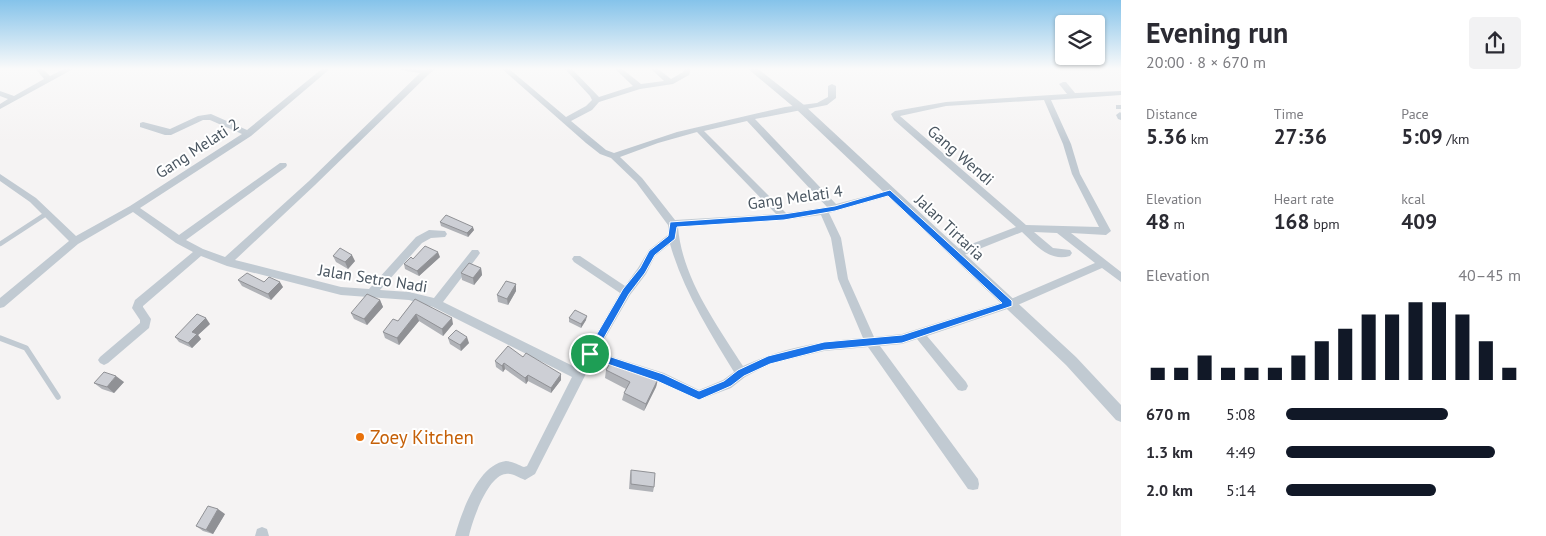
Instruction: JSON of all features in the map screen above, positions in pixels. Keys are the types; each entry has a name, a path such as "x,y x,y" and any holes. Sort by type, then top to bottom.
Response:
{"street":[{"path":"0,93 15,100"},
{"path":"0,108 27,93"},
{"name":"Gang Melati 2","path":"0,304 74,242 132,208 248,134 297,93"},
{"path":"227,262 406,93"},
{"path":"533,93 603,152 614,156 639,180 673,224 672,237 686,272 709,320 741,373"},
{"path":"590,93 596,100"},
{"path":"565,121 589,108 596,100 620,93"},
{"name":"Jalan Tirtaria","path":"783,93 1071,361 1121,415"},
{"path":"614,156 642,145 698,130 830,101 832,93"},
{"path":"1071,93 1074,97"},
{"name":"Gang Wendi","path":"1023,228 895,114 946,104 1121,93"},
{"path":"956,254 1023,228 1106,231 1076,174 1065,140 1047,99"},
{"path":"143,124 165,132 171,132 201,118 211,117 248,134"},
{"path":"749,118 835,209"},
{"path":"698,130 784,217"},
{"path":"179,240 283,165"},
{"path":"0,177 33,200 74,242"},
{"name":"Gang Melati 4","path":"673,224 784,217 835,209 890,193"},
{"name":"Jalan Setro Nadi","path":"132,208 200,252 227,262 342,291 409,296 436,303 579,375"},
{"path":"824,211 836,238 843,279 870,341 972,484"},
{"path":"1023,228 1055,253 1067,253"},
{"path":"1060,229 1121,278"},
{"path":"372,292 419,240 429,234 442,234"},
{"path":"462,536 476,496 492,474 501,468 509,467 525,474 531,470 590,354 626,292 652,253 672,237"},
{"path":"104,360 145,325 146,318 137,308 139,303 200,252"},
{"path":"436,303 475,253"},
{"path":"577,259 626,292"},
{"path":"590,354 660,377 699,395 727,384 741,373 768,360 824,346 902,339 1009,304 1102,264"},
{"path":"919,334 962,386"}],"lane":[{"path":"0,244 46,214"},
{"path":"0,338 26,348 58,397"}],"building":[{"path":"446,215 473,227 467,233 440,222"},
{"path":"425,246 438,252 417,271 404,264 411,257 413,259"},
{"path":"340,248 352,255 345,262 333,256"},
{"path":"469,263 481,268 473,278 461,273"},
{"path":"247,273 264,282 269,277 280,282 268,294 238,280"},
{"path":"506,281 516,284 507,299 497,295"},
{"path":"367,294 380,300 364,319 351,313"},
{"path":"415,299 452,318 442,329 416,314 397,338 383,332 393,319 398,321"},
{"path":"575,310 587,316 581,324 569,318"},
{"path":"197,314 206,318 192,332 197,334 188,343 175,337"},
{"path":"456,330 467,337 460,345 448,338"},
{"path":"508,346 523,357 526,353 561,374 551,388 528,375 525,378 504,363 502,366 495,361"},
{"path":"612,360 658,379 646,404 624,393 630,382 606,370"},
{"path":"104,372 116,376 107,387 94,383"},
{"path":"631,470 655,473 654,487 631,484"},
{"path":"208,506 218,509 206,530 196,526"}],"place":[{"name":"Zoey Kitchen","path":"360,437"}],"route":[{"path":"890,193 1009,304 902,339 824,346 768,360 741,373 727,384 699,395 660,377 590,354 626,292 652,253 672,237 673,224 784,217 835,209 890,193"}]}
